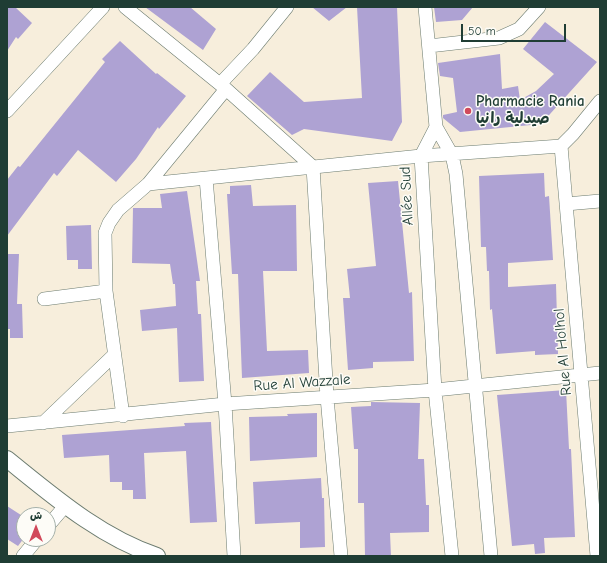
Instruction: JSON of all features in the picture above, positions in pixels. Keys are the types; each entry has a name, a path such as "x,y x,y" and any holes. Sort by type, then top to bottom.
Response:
{"street":[{"path":"7,111 103,7"},
{"path":"125,7 223,87 313,167 327,397 341,556"},
{"path":"123,416 106,291 105,233 109,222 118,210 148,184 287,7"},
{"path":"425,7 436,127 452,155 456,174 474,386 491,556"},
{"path":"429,46 499,38 519,29 539,7"},
{"path":"148,184 421,156 452,155 561,146 574,134 600,101"},
{"name":"Allée Sud","path":"436,127 421,156 435,390 452,556"},
{"name":"Rue Al Holhol","path":"561,146 597,556"},
{"path":"206,178 225,404 234,556"},
{"path":"566,204 600,201"},
{"path":"44,299 106,291"},
{"path":"43,423 114,355"},
{"name":"Rue Al Wazzale","path":"7,426 123,416 225,404 435,390 600,373"},
{"path":"7,459 65,506 134,552 157,556"},
{"path":"56,517 65,506"},
{"path":"23,556 30,547"}],"building":[{"path":"7,7 15,7 32,23 18,39 16,37 7,51"},
{"path":"145,7 190,7 216,29 203,50"},
{"path":"312,7 347,7 329,21"},
{"path":"357,7 397,7 402,122 392,141 304,129 292,135 247,96 270,72 304,102 362,98"},
{"path":"434,7 473,7 462,20 436,22"},
{"path":"545,22 597,62 541,124 460,132 443,118 443,115 457,112 453,78 440,76 438,63 500,54 502,89 518,86 520,100 536,91 554,74 523,49"},
{"path":"120,41 156,74 157,73 186,96 159,129 158,127 136,159 116,182 78,150 57,176 54,173 7,236 7,180 18,166 20,167 105,62 102,59"},
{"path":"544,173 545,197 549,196 553,260 508,263 508,287 556,284 558,354 535,355 535,351 496,354 492,309 490,310 489,271 487,271 486,247 481,247 479,176"},
{"path":"398,181 409,293 412,292 414,361 373,362 373,368 348,370 343,298 350,298 347,269 376,266 368,183"},
{"path":"251,185 253,206 296,205 297,271 263,271 267,351 308,350 309,373 242,378 238,274 232,274 227,194 230,194 230,186"},
{"path":"187,191 200,281 196,281 198,314 201,314 204,381 179,382 177,328 142,331 140,310 176,306 175,284 173,284 170,264 132,263 133,208 162,208 160,194"},
{"path":"91,225 92,269 78,269 78,260 67,260 66,226"},
{"path":"7,254 19,254 17,304 22,304 23,338 10,338 10,329 7,329"},
{"path":"566,390 569,449 571,449 575,537 544,538 545,553 535,554 534,544 512,546 497,395"},
{"path":"371,402 420,403 418,459 424,459 426,505 429,505 429,532 390,533 391,556 365,556 364,503 358,503 358,449 354,449 351,407 371,406"},
{"path":"317,413 317,457 250,461 249,417 288,416 287,414"},
{"path":"211,422 217,522 190,523 186,451 144,453 146,499 133,499 133,490 122,490 122,482 110,482 109,455 64,458 62,435 185,426 184,423"},
{"path":"321,478 322,498 324,498 325,547 300,548 300,522 255,524 253,482"},
{"path":"7,506 16,512 16,545 7,539"}],"place":[{"name":"Pharmacie Rania صيدلية رانيا","path":"468,111"}]}
